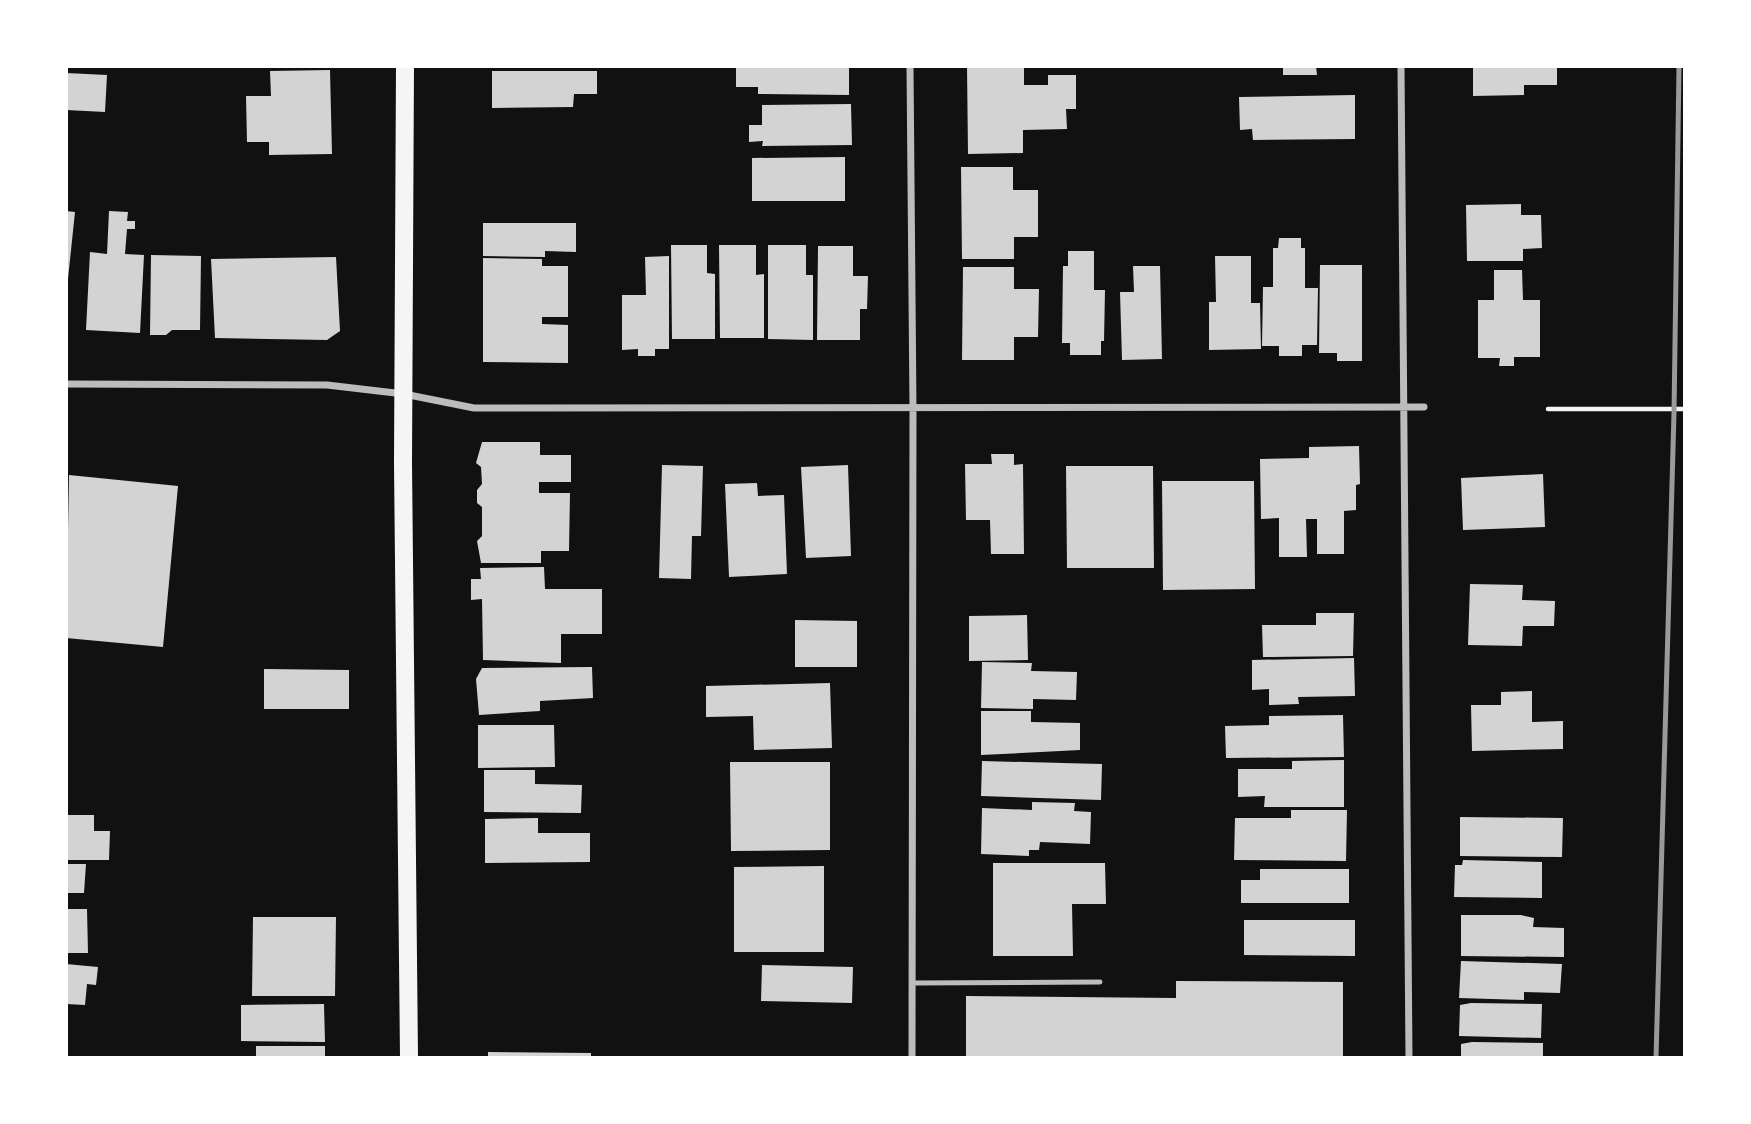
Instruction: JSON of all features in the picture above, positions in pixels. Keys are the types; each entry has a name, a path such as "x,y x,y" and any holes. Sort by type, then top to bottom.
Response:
{"main road":[{"path":"405,66 404,394 410,1058"}],"street":[{"path":"909,66 913,409 912,1058"},
{"path":"1401,66 1409,1058"},
{"path":"66,384 327,385 404,394 474,408 1424,407"}],"lane":[{"path":"912,983 1100,982"}],"path":[{"path":"1548,408 1685,409"}],"building":[{"path":"736,66 849,66 849,95 758,94 758,87 736,87"},
{"path":"967,66 1024,66 1024,85 1048,85 1048,75 1076,75 1076,109 1066,109 1067,129 1023,130 1023,153 968,154"},
{"path":"1283,66 1316,66 1317,75 1283,75"},
{"path":"1473,66 1557,66 1557,85 1524,85 1524,95 1473,96"},
{"path":"330,70 332,154 269,155 269,142 247,142 246,96 271,96 270,71"},
{"path":"492,71 597,71 597,94 574,94 573,107 492,108"},
{"path":"66,73 107,75 105,112 66,110"},
{"path":"1355,95 1355,139 1253,140 1252,129 1240,130 1239,97"},
{"path":"851,104 852,145 762,146 763,141 749,142 749,125 762,125 762,105"},
{"path":"845,157 845,201 752,201 752,158"},
{"path":"961,167 1013,167 1013,190 1038,190 1038,237 1014,237 1014,259 962,259"},
{"path":"1521,204 1521,215 1541,215 1542,248 1523,249 1523,261 1467,261 1466,205"},
{"path":"66,211 75,212 68,279 66,279"},
{"path":"109,211 128,212 127,221 135,221 135,229 127,229 125,254 144,255 140,333 86,330 90,252 107,254"},
{"path":"483,223 576,223 576,252 545,251 545,257 483,256"},
{"path":"1279,238 1301,238 1301,248 1305,248 1305,288 1318,288 1317,345 1302,345 1302,356 1279,356 1279,346 1262,346 1263,287 1273,287 1273,248 1278,248"},
{"path":"671,245 707,245 707,273 715,274 715,339 672,339"},
{"path":"719,245 756,245 756,275 764,274 764,338 720,338"},
{"path":"768,245 806,245 806,275 813,275 813,340 768,339"},
{"path":"818,246 853,246 853,276 868,276 867,309 860,309 860,340 817,340"},
{"path":"1068,251 1094,251 1094,290 1105,290 1104,341 1101,341 1101,355 1070,355 1070,343 1062,343 1063,266 1068,266"},
{"path":"151,255 201,256 200,330 172,330 166,335 150,335"},
{"path":"669,256 669,349 655,349 655,356 638,356 638,349 622,350 622,295 646,295 645,257"},
{"path":"1215,256 1251,256 1251,303 1260,303 1261,349 1209,350 1209,302 1216,302"},
{"path":"336,257 340,331 327,340 215,338 211,259"},
{"path":"483,258 542,259 542,266 568,266 568,317 542,317 542,324 568,325 568,363 483,362"},
{"path":"1320,265 1362,265 1362,361 1337,361 1337,353 1319,353"},
{"path":"1133,266 1160,266 1162,359 1122,360 1120,292 1134,292"},
{"path":"963,267 1014,267 1014,289 1039,289 1038,337 1014,337 1014,360 962,360"},
{"path":"1494,270 1522,270 1523,300 1540,300 1540,357 1514,357 1514,366 1499,366 1500,358 1478,358 1478,300 1494,300"},
{"path":"482,442 540,442 540,455 571,455 571,482 539,482 539,493 570,493 569,551 541,551 541,563 481,563 477,541 482,536 482,507 477,503 477,490 482,484 481,467 476,463"},
{"path":"1359,446 1360,484 1356,485 1356,510 1344,511 1344,554 1317,554 1317,519 1306,519 1307,557 1279,557 1279,518 1261,519 1260,459 1309,458 1309,447"},
{"path":"991,454 1014,454 1014,465 1023,464 1024,554 991,554 990,520 966,520 965,464 992,464"},
{"path":"662,465 703,466 701,536 692,536 691,579 659,578"},
{"path":"848,465 851,556 806,558 801,467"},
{"path":"1066,466 1153,466 1154,568 1067,568"},
{"path":"1543,474 1545,527 1463,530 1461,478"},
{"path":"69,475 178,486 163,647 66,638"},
{"path":"1162,481 1254,481 1255,589 1163,590"},
{"path":"757,483 758,496 784,495 787,574 729,577 725,484"},
{"path":"544,567 545,589 602,589 602,634 561,634 561,663 483,660 482,599 471,600 471,579 481,579 480,568"},
{"path":"1470,584 1523,585 1522,600 1555,601 1554,626 1523,626 1522,646 1468,645"},
{"path":"1316,613 1354,613 1353,656 1263,657 1262,625 1316,625"},
{"path":"1027,615 1028,660 969,661 969,616"},
{"path":"795,620 857,621 857,667 795,667"},
{"path":"1354,658 1355,696 1298,697 1299,704 1269,705 1269,689 1252,690 1252,660"},
{"path":"982,662 1032,663 1031,671 1077,672 1076,700 1033,699 1033,709 981,708"},
{"path":"592,667 593,698 540,701 540,711 479,715 476,679 482,668"},
{"path":"264,669 349,670 349,709 264,709"},
{"path":"830,683 832,748 754,750 753,716 706,717 706,686"},
{"path":"1532,691 1532,722 1563,721 1563,749 1472,751 1471,705 1501,705 1501,692"},
{"path":"981,711 1031,711 1031,722 1080,723 1080,750 981,755"},
{"path":"1343,715 1344,757 1226,758 1225,726 1269,725 1269,716"},
{"path":"478,725 554,725 555,767 478,768"},
{"path":"1344,760 1344,807 1264,807 1265,796 1238,797 1238,769 1292,769 1292,761"},
{"path":"982,761 1102,764 1101,800 981,796"},
{"path":"730,762 830,762 830,850 731,851"},
{"path":"484,770 535,770 535,784 582,785 581,813 484,812"},
{"path":"1032,802 1075,803 1074,811 1091,812 1090,844 1040,842 1039,850 1029,850 1029,856 981,854 982,808 1032,810"},
{"path":"1291,810 1347,810 1346,861 1234,860 1235,818 1291,818"},
{"path":"66,815 94,815 94,831 110,831 109,860 66,860"},
{"path":"1460,817 1563,818 1562,857 1460,856"},
{"path":"538,818 538,833 590,833 590,862 485,863 485,819"},
{"path":"1463,860 1542,862 1542,898 1454,897 1455,865 1462,865"},
{"path":"993,863 1105,863 1106,904 1072,904 1073,956 993,956"},
{"path":"66,864 86,864 84,893 66,893"},
{"path":"824,866 824,952 734,952 734,867"},
{"path":"1260,869 1349,869 1349,903 1241,903 1241,880 1260,880"},
{"path":"66,909 87,909 88,953 66,953"},
{"path":"1461,915 1521,915 1534,918 1533,927 1564,928 1564,957 1461,956"},
{"path":"253,917 336,917 335,996 252,996"},
{"path":"1244,920 1355,920 1355,956 1244,955"},
{"path":"1461,961 1562,964 1560,993 1524,992 1524,1000 1459,998"},
{"path":"66,964 98,967 96,985 87,984 85,1005 66,1004"},
{"path":"762,965 853,967 852,1003 761,1001"},
{"path":"1176,981 1343,982 1343,1058 966,1058 966,996 1176,998"},
{"path":"324,1004 325,1042 241,1041 241,1005"},
{"path":"1542,1004 1541,1038 1459,1036 1460,1005"},
{"path":"1543,1043 1543,1058 1461,1058 1461,1044"},
{"path":"256,1046 325,1046 325,1058 256,1058"},
{"path":"488,1052 591,1053 591,1058 488,1058"}],"railway":[{"path":"1656,1058 1674,413 1679,66"}]}
